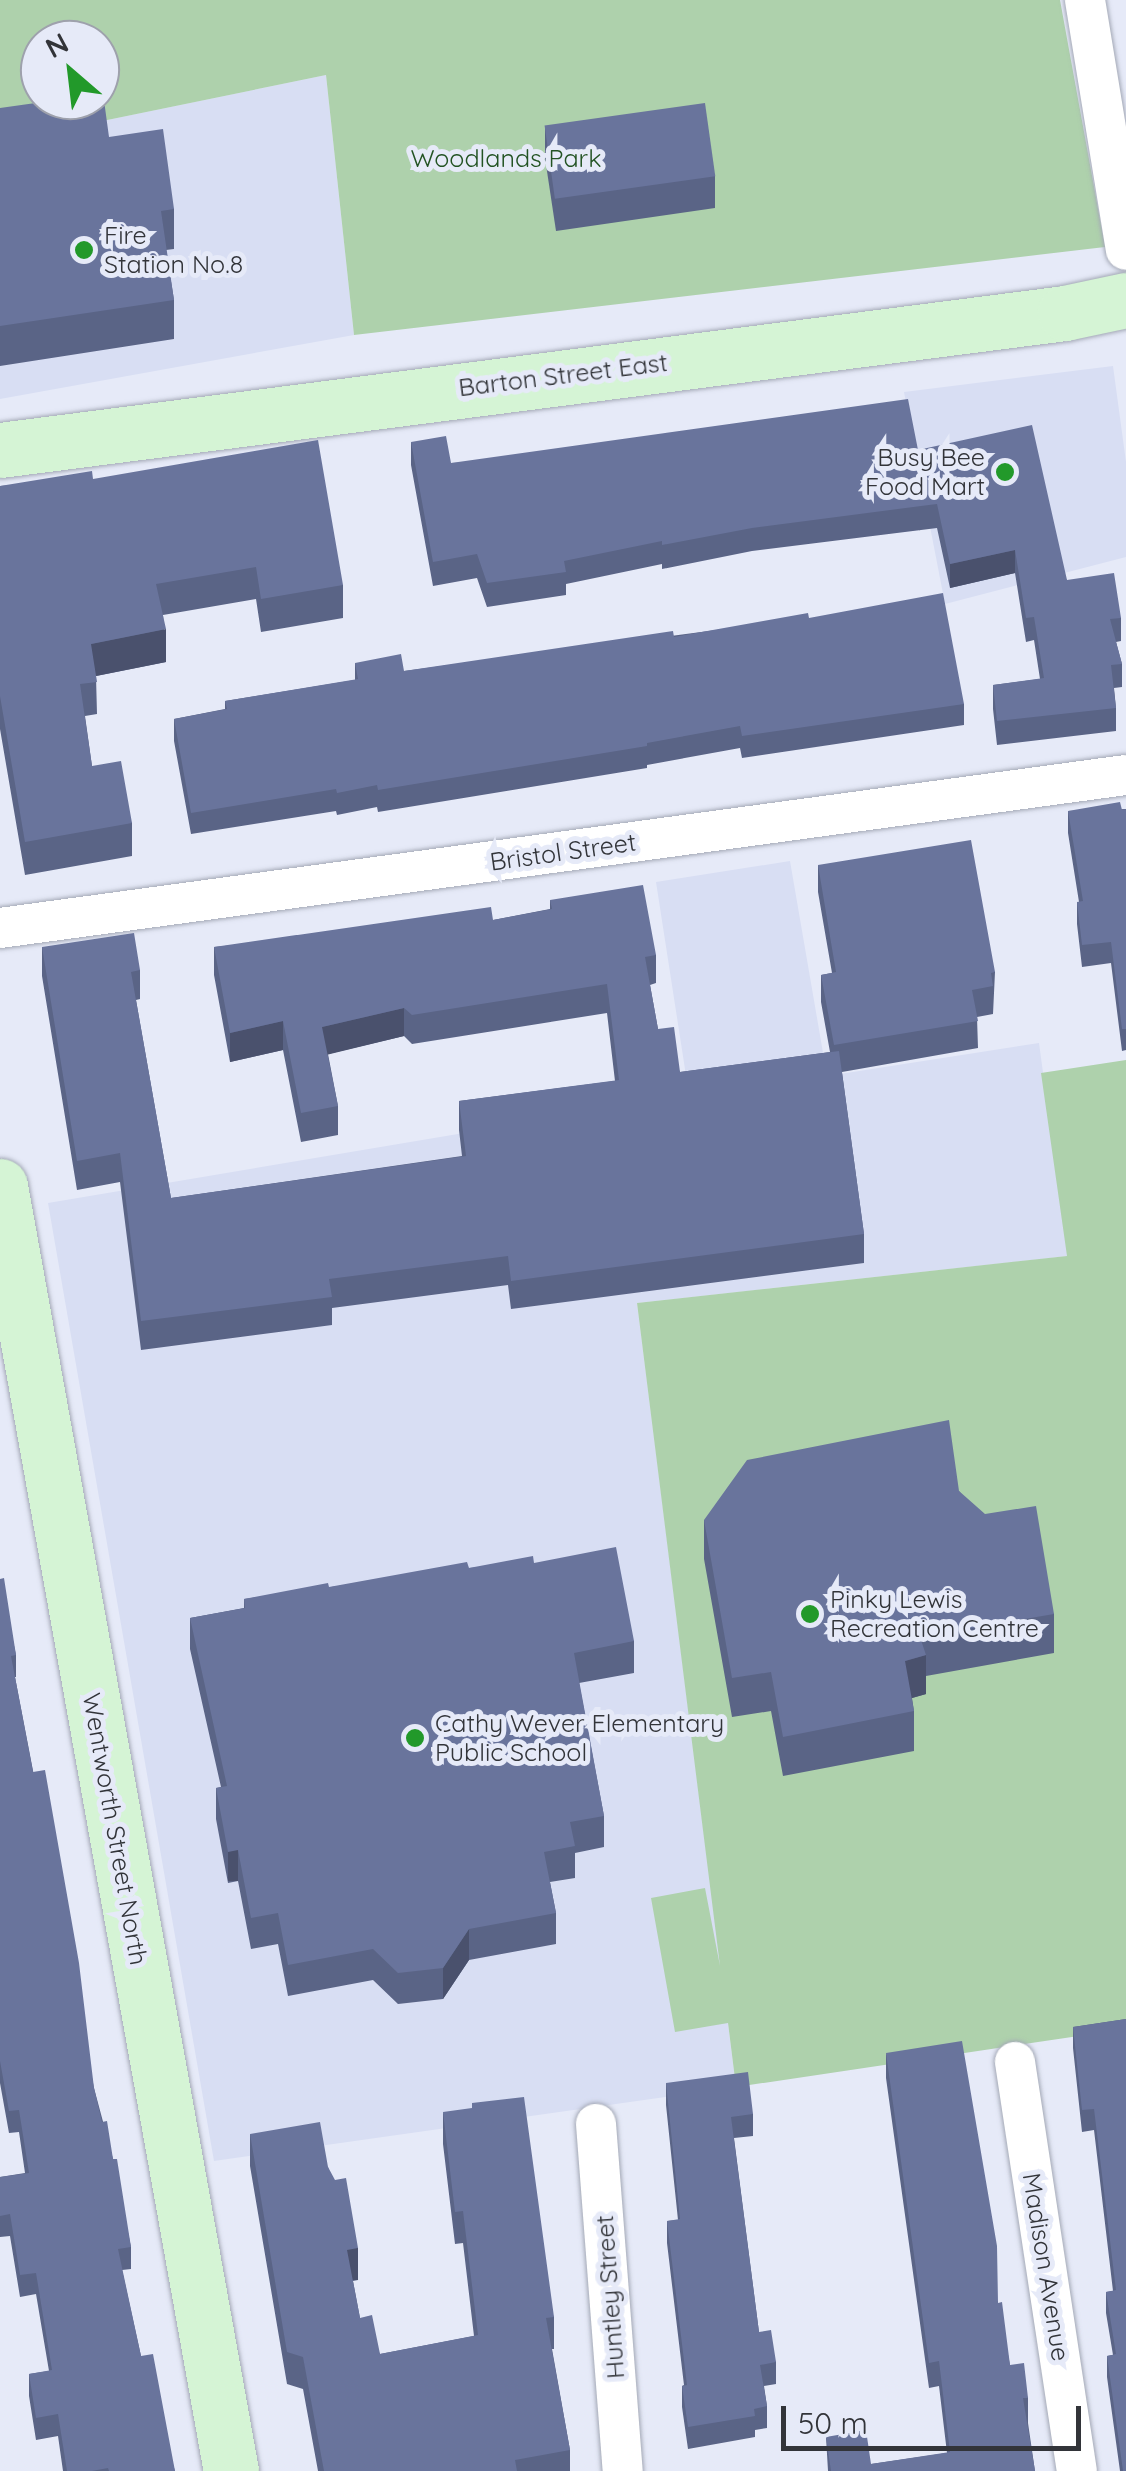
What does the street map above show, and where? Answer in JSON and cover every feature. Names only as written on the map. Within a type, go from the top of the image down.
[{"type":"main road","name":"Barton Street East","points":[[0,450],[1065,313],[1126,300]]},
{"type":"main road","name":"Wentworth Street North","points":[[0,1186],[231,2471]]},
{"type":"street","points":[[1085,0],[1126,250]]},
{"type":"street","name":"Bristol Street","points":[[0,928],[1126,775]]},
{"type":"street","name":"Madison Avenue","points":[[1015,2062],[1077,2471]]},
{"type":"street","name":"Huntley Street","points":[[596,2124],[623,2471]]},
{"type":"shaded area","points":[[326,75],[354,335],[0,399],[0,142]]},
{"type":"shaded area","points":[[1113,366],[1126,462],[1126,557],[945,604],[904,392]]},
{"type":"shaded area","name":"Cathy Wever Elementary Public School","points":[[790,861],[827,1076],[1039,1043],[1068,1256],[637,1303],[736,2087],[214,2161],[48,1203],[689,1095],[656,882]]},
{"type":"green space","name":"Woodlands Park","points":[[0,0],[1060,0],[1105,247],[354,335],[326,75],[120,117],[120,20],[20,20],[20,120],[107,120],[0,142]]},
{"type":"green space","points":[[1126,1060],[1126,2029],[736,2087],[728,2023],[675,2032],[651,1898],[705,1888],[720,1966],[637,1303],[1067,1256],[1041,1073]]},
{"type":"building","points":[[705,103],[715,176],[555,199],[545,126]]},
{"type":"building","name":"Fire Station No.8","points":[[20,105],[20,120],[107,120],[109,137],[163,129],[174,209],[161,211],[174,300],[0,326],[0,108]]},
{"type":"building","points":[[908,399],[918,450],[1032,425],[1067,580],[1114,573],[1121,618],[1110,619],[1122,664],[1111,665],[1116,708],[997,721],[993,685],[1044,678],[1034,617],[1026,618],[1015,550],[950,564],[937,504],[752,528],[662,545],[662,541],[564,561],[566,572],[487,583],[477,554],[433,562],[411,442],[446,436],[451,463]]},
{"type":"building","points":[[318,440],[343,585],[261,599],[256,567],[156,584],[166,629],[91,644],[97,682],[80,684],[92,766],[121,761],[132,823],[25,842],[0,696],[0,486],[92,471],[93,479]]},
{"type":"building","points":[[943,593],[964,704],[742,736],[740,726],[647,746],[378,790],[377,785],[337,793],[336,789],[191,813],[174,719],[227,709],[225,701],[358,679],[355,663],[401,654],[404,671],[673,631],[674,637],[808,613],[809,618]]},
{"type":"building","points":[[1120,802],[1122,810],[1126,809],[1126,1029],[1122,1029],[1111,942],[1082,945],[1077,902],[1083,901],[1068,811]]},
{"type":"building","points":[[971,840],[995,972],[991,973],[993,986],[972,990],[978,1021],[834,1045],[821,975],[836,972],[818,865]]},
{"type":"building","points":[[643,885],[656,955],[645,957],[658,1029],[674,1027],[680,1072],[839,1051],[864,1234],[511,1281],[508,1256],[329,1279],[332,1297],[141,1321],[120,1153],[77,1161],[42,947],[134,933],[140,970],[131,972],[171,1198],[466,1156],[459,1101],[619,1080],[607,984],[412,1015],[404,1008],[322,1027],[338,1106],[301,1113],[283,1021],[230,1033],[214,947],[491,907],[493,920],[552,909],[550,900]]},
{"type":"building","points":[[949,1420],[959,1491],[985,1514],[1036,1506],[1054,1614],[920,1637],[926,1655],[905,1661],[914,1711],[783,1737],[771,1672],[732,1678],[704,1520],[747,1460]]},
{"type":"building","points":[[616,1547],[634,1641],[574,1653],[604,1816],[570,1822],[575,1846],[544,1852],[556,1913],[469,1929],[443,1968],[398,1973],[373,1949],[288,1965],[278,1913],[251,1918],[238,1850],[228,1852],[216,1788],[227,1786],[190,1618],[245,1608],[244,1599],[328,1583],[329,1587],[467,1562],[469,1568],[533,1556],[534,1563]]},
{"type":"building","points":[[4,1578],[16,1655],[11,1656],[33,1772],[45,1770],[79,1963],[94,2088],[102,2122],[107,2121],[113,2159],[117,2159],[131,2247],[118,2249],[141,2356],[153,2354],[175,2471],[67,2471],[58,2414],[36,2418],[29,2374],[52,2370],[36,2273],[20,2275],[10,2214],[0,2216],[0,2177],[29,2173],[19,2110],[9,2111],[0,2061],[0,1579]]},
{"type":"building","points":[[1126,2019],[1123,2471],[1107,2356],[1116,2354],[1106,2292],[1116,2290],[1094,2109],[1082,2110],[1073,2027]]},
{"type":"building","points":[[962,2041],[997,2246],[998,2303],[1002,2302],[1010,2365],[1024,2363],[1028,2398],[1023,2398],[1035,2471],[831,2471],[826,2437],[866,2430],[871,2464],[950,2452],[939,2361],[929,2363],[886,2053]]},
{"type":"building","points":[[748,2072],[753,2114],[731,2117],[759,2332],[771,2330],[776,2362],[760,2365],[767,2406],[754,2409],[755,2416],[688,2427],[682,2386],[687,2385],[667,2221],[680,2219],[666,2083]]},
{"type":"building","points":[[524,2097],[554,2317],[546,2318],[570,2450],[515,2460],[517,2471],[324,2471],[303,2357],[287,2352],[250,2134],[320,2122],[328,2167],[335,2180],[346,2178],[358,2248],[347,2250],[360,2318],[372,2315],[380,2354],[478,2335],[463,2211],[455,2212],[443,2112],[472,2108],[472,2103]]},
{"type":"place","name":"Fire Station No.8","points":[[84,250]]},
{"type":"place","name":"Busy Bee Food Mart","points":[[1005,472]]},
{"type":"place","name":"Pinky Lewis Recreation Centre","points":[[810,1614]]},
{"type":"place","name":"Cathy Wever Elementary Public School","points":[[415,1738]]}]
